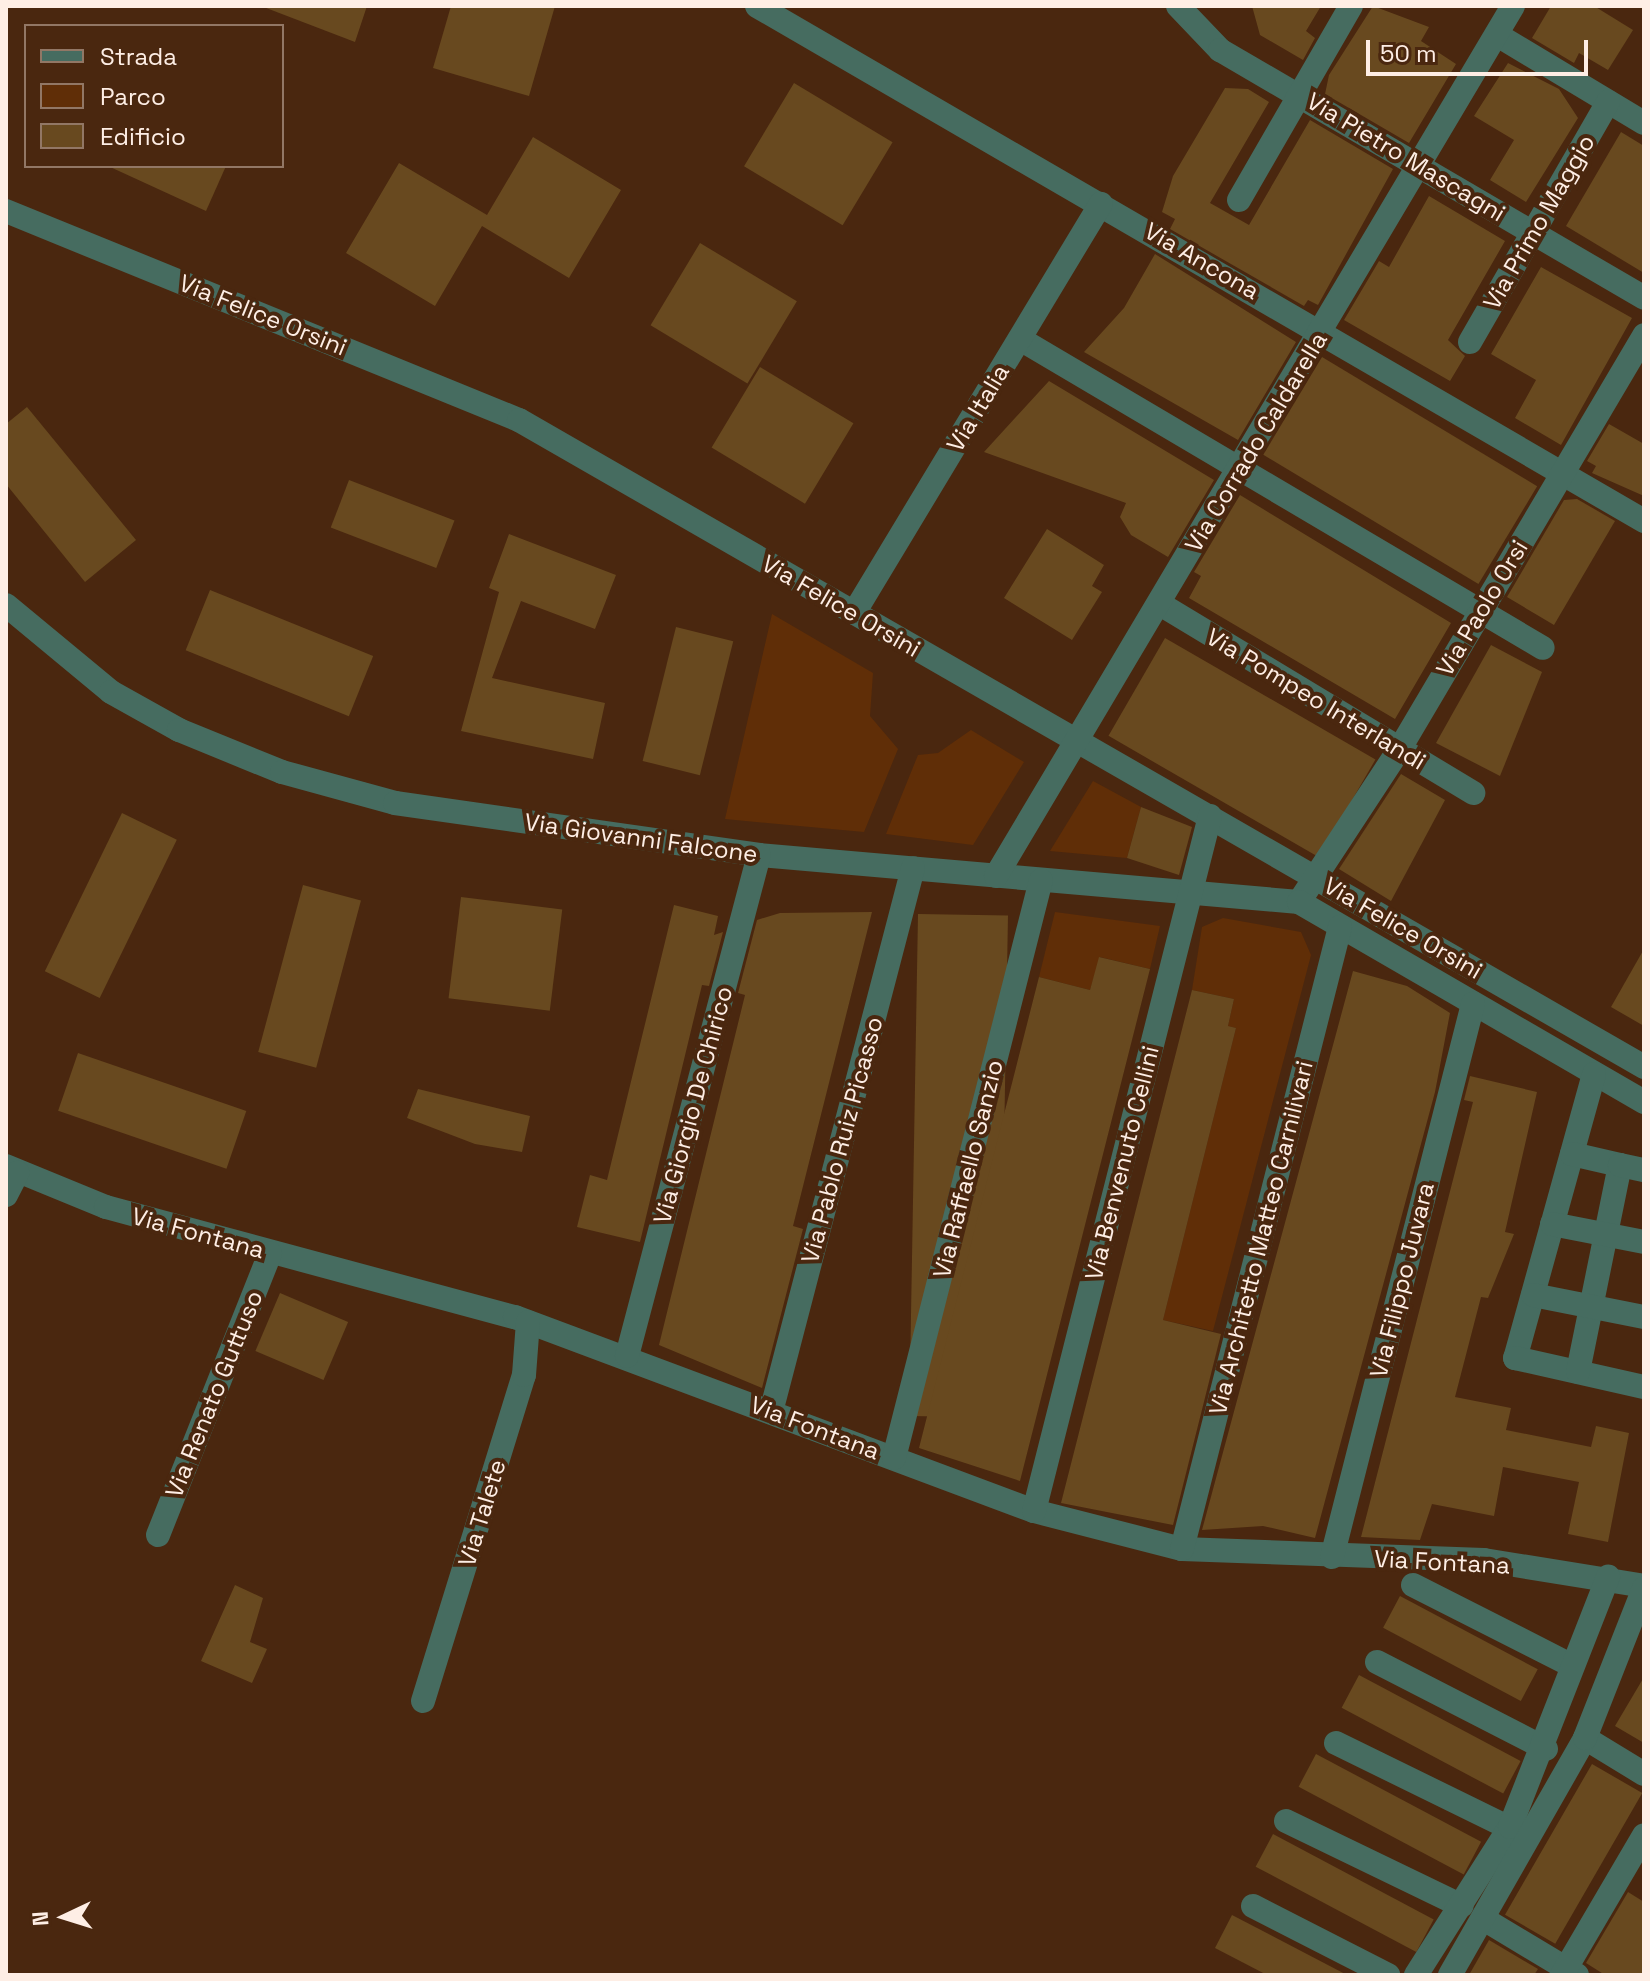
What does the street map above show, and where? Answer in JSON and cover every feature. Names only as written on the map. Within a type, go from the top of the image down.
[{"type":"street","name":"Via Pietro Mascagni","points":[[1178,6],[1220,50],[1301,93],[1644,298]]},
{"type":"street","points":[[1239,200],[1351,6]]},
{"type":"street","name":"Via Corrado Caldarella","points":[[996,876],[1499,36],[1513,6]]},
{"type":"street","name":"Via Ancona","points":[[769,9],[1644,521]]},
{"type":"street","points":[[1499,36],[1644,123]]},
{"type":"street","name":"Via Primo Maggio","points":[[1470,342],[1608,102]]},
{"type":"street","name":"Via Italia","points":[[854,613],[1101,204]]},
{"type":"street","name":"Via Felice Orsini","points":[[6,211],[519,420],[1644,1067]]},
{"type":"street","name":"Via Paolo Orsi","points":[[1319,878],[1399,750],[1644,335]]},
{"type":"street","points":[[1020,339],[1543,648]]},
{"type":"street","name":"Via Pompeo Interlandi","points":[[1160,604],[1473,793]]},
{"type":"street","name":"Via Giovanni Falcone","points":[[6,605],[111,692],[282,772],[395,803],[759,855],[1299,902]]},
{"type":"street","name":"Via Benvenuto Cellini","points":[[1034,1511],[1210,816]]},
{"type":"street","name":"Via Giorgio De Chirico","points":[[627,1356],[759,855]]},
{"type":"street","name":"Via Pablo Ruiz Picasso","points":[[771,1412],[913,868]]},
{"type":"street","points":[[1319,878],[1299,902],[1644,1102]]},
{"type":"street","name":"Via Raffaello Sanzio","points":[[894,1458],[1041,880]]},
{"type":"street","name":"Via Architetto Matteo Carnilivari","points":[[1182,1549],[1340,927]]},
{"type":"street","name":"Via Filippo Juvara","points":[[1332,1557],[1473,1004]]},
{"type":"street","points":[[1594,1074],[1515,1358],[1644,1387]]},
{"type":"street","points":[[1572,1154],[1632,1167],[1606,1235],[1578,1372]]},
{"type":"street","points":[[6,1195],[12,1170]]},
{"type":"street","name":"Via Fontana","points":[[12,1170],[106,1207],[528,1322],[627,1356],[1034,1511],[1182,1549],[1332,1557],[1484,1560],[1608,1577],[1644,1587]]},
{"type":"street","points":[[1552,1224],[1644,1242]]},
{"type":"street","name":"Via Renato Guttuso","points":[[158,1535],[270,1253]]},
{"type":"street","points":[[1533,1295],[1644,1317]]},
{"type":"street","name":"Via Talete","points":[[423,1701],[524,1375],[528,1322]]},
{"type":"street","points":[[1450,1975],[1487,1921],[1520,1832],[1571,1665],[1608,1577]]},
{"type":"street","points":[[1413,1585],[1571,1665]]},
{"type":"street","points":[[1416,1975],[1462,1906],[1520,1832],[1585,1738],[1644,1587]]},
{"type":"street","points":[[1377,1662],[1546,1749]]},
{"type":"street","points":[[1585,1738],[1644,1774]]},
{"type":"street","points":[[1336,1743],[1520,1832]]},
{"type":"street","points":[[1286,1821],[1462,1906]]},
{"type":"street","points":[[1487,1921],[1568,1973],[1644,1835]]},
{"type":"street","points":[[1253,1906],[1388,1975]]},
{"type":"green space","points":[[772,614],[873,673],[870,716],[898,749],[864,832],[725,819]]},
{"type":"green space","points":[[971,730],[1024,762],[973,845],[886,834],[918,755],[938,753]]},
{"type":"green space","points":[[1093,781],[1141,807],[1127,858],[1050,851]]},
{"type":"green space","points":[[1055,912],[1160,926],[1150,969],[1100,957],[1090,990],[1039,977]]},
{"type":"green space","points":[[1223,918],[1301,932],[1311,955],[1213,1331],[1163,1320],[1236,1028],[1228,1026],[1234,999],[1192,990],[1202,927]]},
{"type":"building","points":[[261,6],[367,6],[355,42]]},
{"type":"building","points":[[451,6],[555,6],[529,96],[433,68]]},
{"type":"building","points":[[1252,6],[1321,6],[1306,31],[1315,38],[1303,60],[1260,35]]},
{"type":"building","points":[[1373,6],[1429,27],[1421,41],[1456,64],[1409,143],[1325,94],[1329,75]]},
{"type":"building","points":[[1551,6],[1594,6],[1633,30],[1608,70],[1579,53],[1574,63],[1532,38]]},
{"type":"building","points":[[1508,63],[1559,89],[1578,118],[1526,202],[1490,180],[1514,140],[1474,116]]},
{"type":"building","points":[[794,83],[893,142],[843,225],[744,166]]},
{"type":"building","points":[[1225,88],[1248,89],[1269,102],[1210,203],[1249,225],[1310,120],[1393,169],[1318,305],[1308,300],[1304,306],[1170,229],[1175,219],[1162,212],[1173,176]]},
{"type":"building","points":[[1621,132],[1644,146],[1644,273],[1566,226]]},
{"type":"building","points":[[533,137],[621,190],[569,278],[482,226],[435,306],[346,253],[399,163],[487,215]]},
{"type":"building","points":[[112,168],[225,168],[206,211]]},
{"type":"building","points":[[1429,196],[1505,241],[1448,340],[1465,356],[1450,381],[1344,320],[1379,261],[1389,267]]},
{"type":"building","points":[[700,243],[797,301],[747,383],[651,325]]},
{"type":"building","points":[[1155,254],[1296,342],[1238,440],[1084,352],[1124,308]]},
{"type":"building","points":[[1541,267],[1632,318],[1561,445],[1515,418],[1536,380],[1491,354]]},
{"type":"building","points":[[1322,357],[1537,486],[1478,584],[1263,455]]},
{"type":"building","points":[[760,367],[853,423],[805,504],[712,448]]},
{"type":"building","points":[[1049,381],[1214,480],[1168,557],[1131,535],[1120,517],[1126,503],[984,452]]},
{"type":"building","points":[[27,407],[136,540],[85,582],[6,484],[6,424]]},
{"type":"building","points":[[1609,424],[1644,444],[1644,496],[1592,473],[1596,466],[1587,461]]},
{"type":"building","points":[[349,480],[454,520],[436,568],[331,528]]},
{"type":"building","points":[[1240,495],[1451,623],[1395,719],[1189,598],[1201,576],[1194,572]]},
{"type":"building","points":[[1577,499],[1615,521],[1554,625],[1507,597],[1564,500]]},
{"type":"building","points":[[1047,529],[1104,565],[1092,586],[1102,592],[1072,640],[1004,598]]},
{"type":"building","points":[[509,534],[616,575],[595,629],[521,601],[492,678],[605,703],[593,759],[461,731],[499,592],[489,588]]},
{"type":"building","points":[[210,590],[373,656],[349,716],[186,650]]},
{"type":"building","points":[[676,627],[733,641],[700,775],[643,761]]},
{"type":"building","points":[[1165,638],[1375,760],[1319,857],[1108,736]]},
{"type":"building","points":[[1491,645],[1542,672],[1500,776],[1436,743]]},
{"type":"building","points":[[1401,774],[1445,800],[1391,901],[1339,869]]},
{"type":"building","points":[[1141,807],[1192,827],[1179,875],[1127,858]]},
{"type":"building","points":[[122,813],[177,840],[100,998],[45,971]]},
{"type":"building","points":[[303,885],[361,901],[316,1068],[258,1052]]},
{"type":"building","points":[[461,897],[562,909],[550,1011],[449,998]]},
{"type":"building","points":[[674,905],[718,916],[714,935],[723,932],[709,986],[702,985],[640,1242],[577,1227],[590,1175],[607,1180]]},
{"type":"building","points":[[872,912],[793,1226],[803,1229],[762,1388],[659,1345],[745,995],[738,993],[757,920],[780,913]]},
{"type":"building","points":[[918,914],[1008,916],[999,1417],[909,1416]]},
{"type":"building","points":[[1644,949],[1644,1026],[1611,1007]]},
{"type":"building","points":[[1099,957],[1150,969],[1020,1481],[919,1448],[1039,977],[1090,990]]},
{"type":"building","points":[[1353,971],[1407,986],[1450,1013],[1435,1092],[1315,1538],[1263,1526],[1202,1530]]},
{"type":"building","points":[[1192,990],[1234,999],[1228,1026],[1236,1028],[1163,1320],[1221,1334],[1173,1525],[1061,1503]]},
{"type":"building","points":[[78,1053],[246,1111],[226,1169],[58,1111]]},
{"type":"building","points":[[1470,1076],[1537,1092],[1505,1232],[1514,1234],[1488,1298],[1481,1297],[1455,1397],[1511,1408],[1506,1430],[1591,1447],[1596,1426],[1629,1433],[1608,1542],[1568,1534],[1579,1482],[1503,1467],[1494,1516],[1432,1504],[1420,1540],[1361,1537],[1473,1102],[1464,1100]]},
{"type":"building","points":[[418,1089],[530,1116],[522,1152],[475,1144],[407,1118]]},
{"type":"building","points":[[280,1293],[348,1322],[324,1380],[255,1351]]},
{"type":"building","points":[[235,1585],[263,1598],[250,1642],[267,1649],[252,1683],[201,1661]]},
{"type":"building","points":[[1400,1596],[1538,1669],[1521,1701],[1383,1628]]},
{"type":"building","points":[[1359,1675],[1521,1761],[1503,1794],[1342,1708]]},
{"type":"building","points":[[1644,1677],[1644,1743],[1615,1726]]},
{"type":"building","points":[[1316,1754],[1481,1842],[1464,1874],[1299,1787]]},
{"type":"building","points":[[1592,1764],[1642,1793],[1555,1944],[1505,1915]]},
{"type":"building","points":[[1273,1834],[1434,1919],[1416,1952],[1256,1867]]},
{"type":"building","points":[[1628,1892],[1644,1902],[1644,1975],[1605,1975],[1586,1963]]},
{"type":"building","points":[[1232,1915],[1347,1975],[1267,1975],[1215,1948]]},
{"type":"building","points":[[1489,1940],[1538,1969],[1534,1975],[1469,1975]]}]
